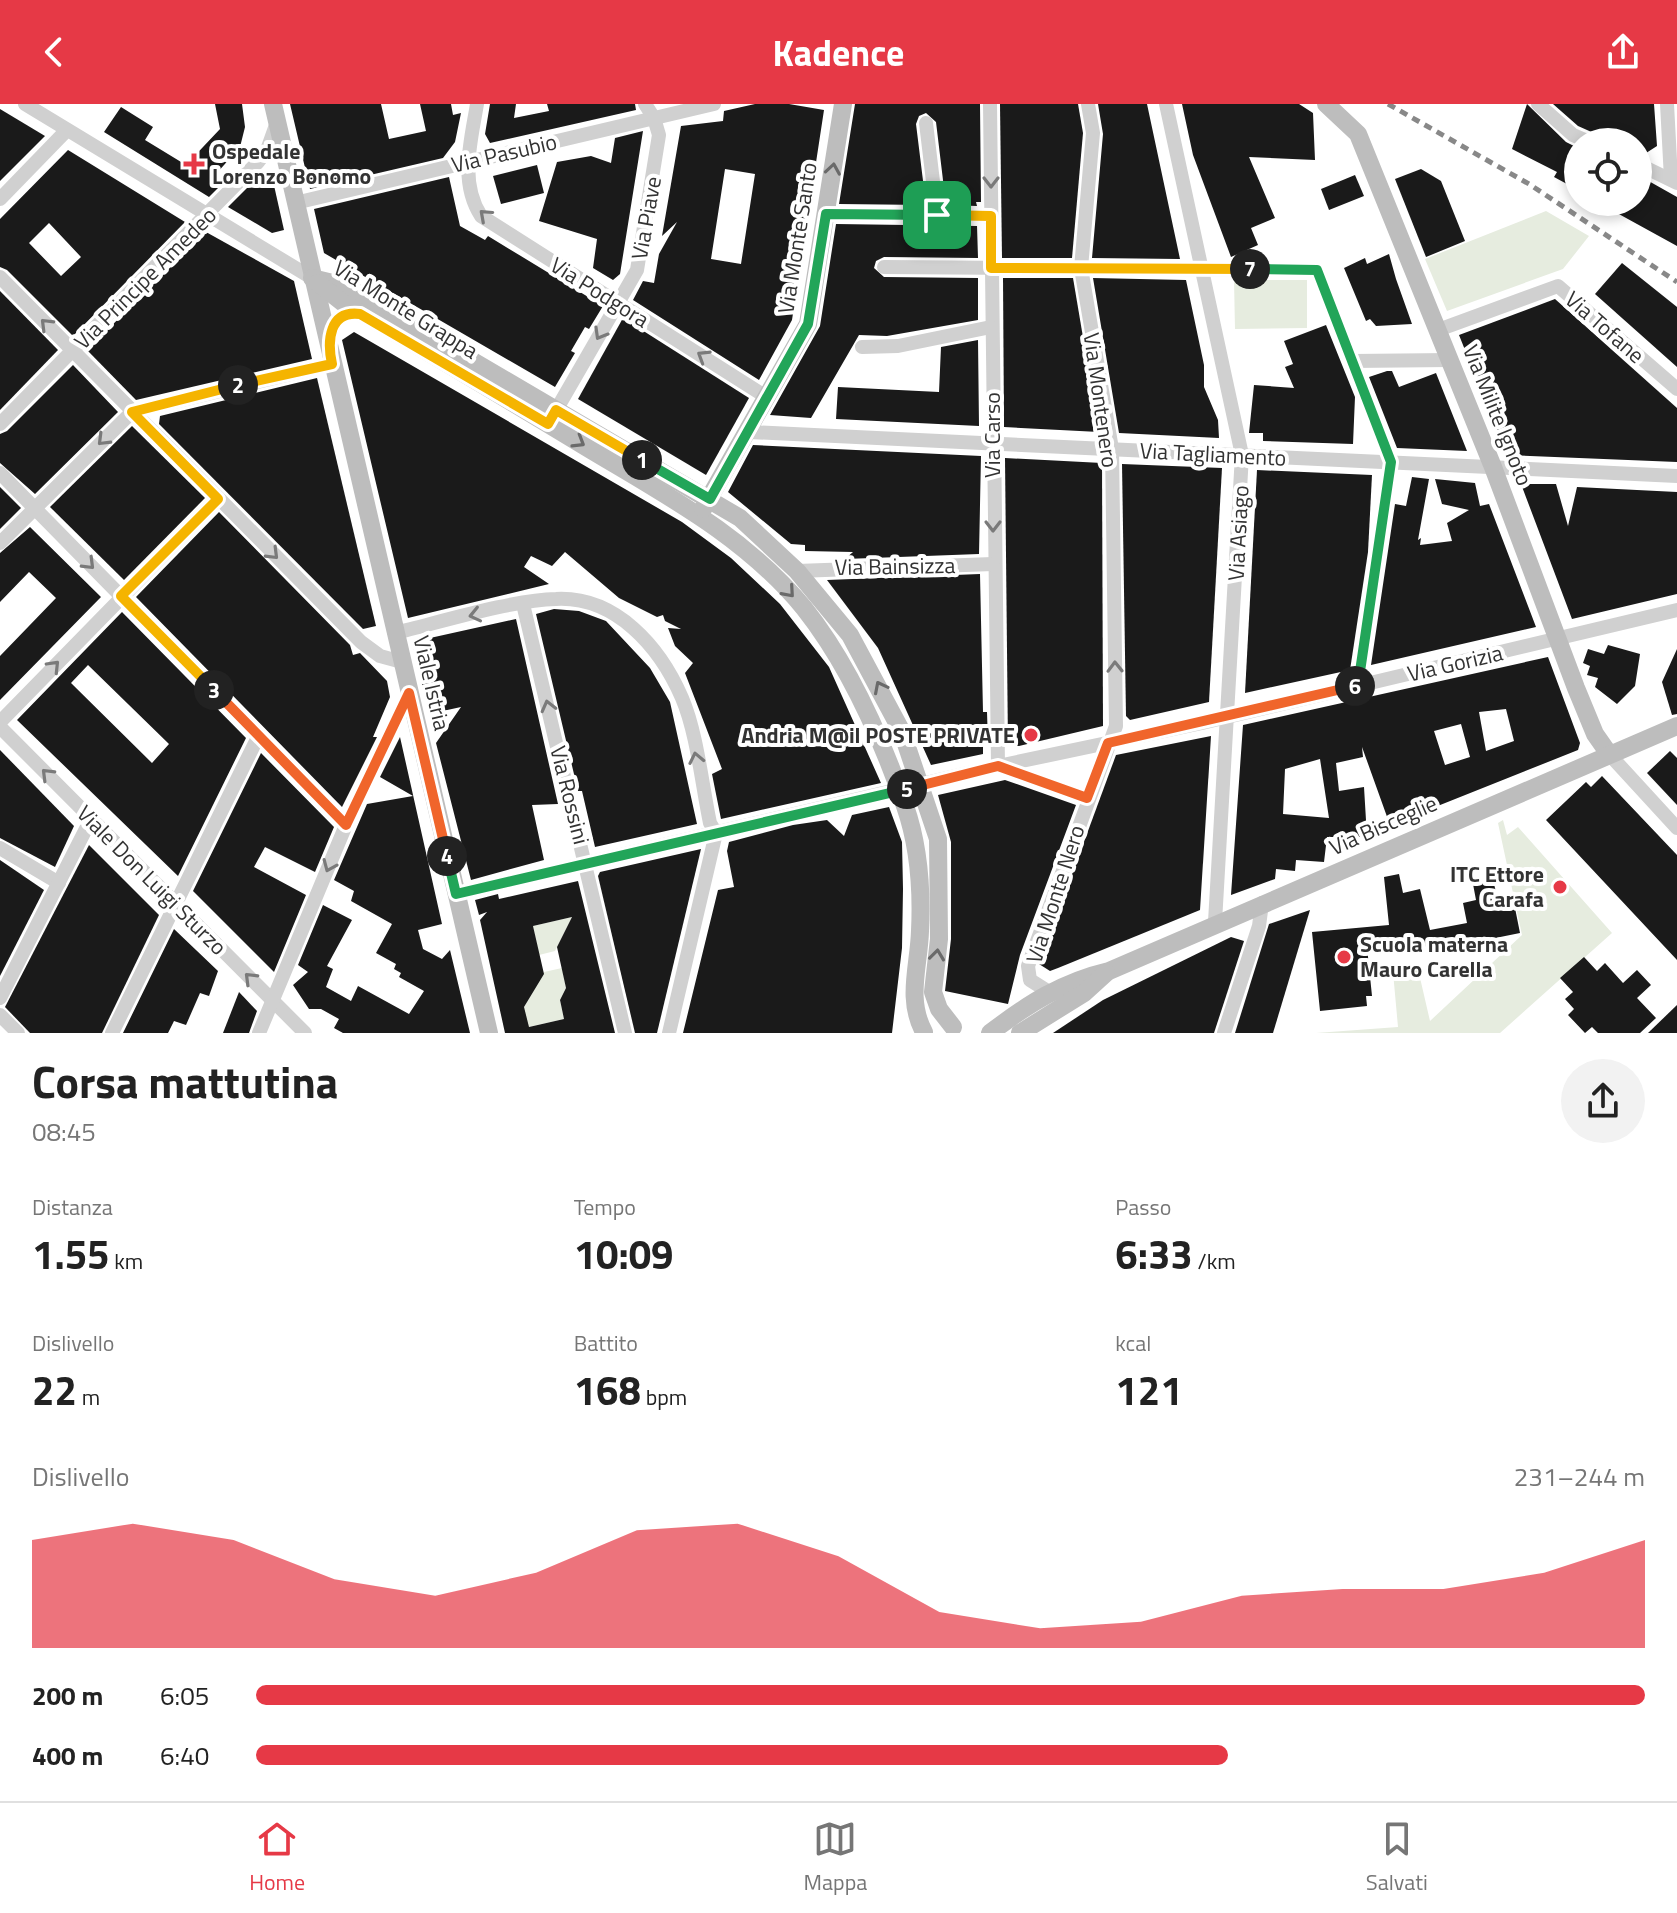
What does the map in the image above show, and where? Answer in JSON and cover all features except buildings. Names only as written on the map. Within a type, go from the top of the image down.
[{"type":"main road","name":"Via Monte Santo","points":[[710,499],[808,324],[843,104]]},
{"type":"main road","name":"Via Milite Ignoto","points":[[1326,104],[1358,134],[1493,467],[1595,734],[1609,754]]},
{"type":"main road","name":"Viale Istria","points":[[275,113],[489,1033]]},
{"type":"main road","name":"Via Monte Grappa","points":[[312,278],[367,316],[710,499],[740,518],[797,571],[850,635],[875,677],[902,732],[921,785],[938,839],[939,939],[933,992],[939,1009],[958,1030]]},
{"type":"main road","name":"Via Monte Grappa","points":[[312,278],[345,286],[552,417],[730,536],[779,580],[835,650],[899,790],[917,842],[920,931],[913,999],[915,1016],[923,1032]]},
{"type":"main road","points":[[328,345],[331,330],[339,319],[352,313],[367,316]]},
{"type":"main road","points":[[700,515],[710,499]]},
{"type":"main road","name":"Via Bisceglie","points":[[990,1033],[1049,992],[1074,979],[1109,971],[1215,922],[1677,726]]},
{"type":"main road","name":"Via Bisceglie","points":[[1020,1033],[1084,993],[1109,971]]},
{"type":"main road","points":[[923,1032],[933,1027],[958,1030]]},
{"type":"street","points":[[25,104],[38,108],[67,130],[312,278]]},
{"type":"street","name":"Via Podgora","points":[[477,104],[468,161],[473,203],[481,216],[768,398]]},
{"type":"street","points":[[645,104],[654,118]]},
{"type":"street","name":"Via Pasubio","points":[[295,203],[714,104]]},
{"type":"street","name":"Via Carso","points":[[990,104],[993,564],[998,766]]},
{"type":"street","name":"Via Montenero","points":[[1088,104],[1093,133],[1081,268],[1112,449],[1116,726],[1108,743]]},
{"type":"street","name":"Via Asiago","points":[[1166,104],[1242,455],[1215,922]]},
{"type":"street","points":[[1538,104],[1565,128]]},
{"type":"street","points":[[1667,104],[1674,181]]},
{"type":"street","name":"Via Principe Amedeo","points":[[0,424],[207,216],[267,150],[275,113]]},
{"type":"street","name":"Via Piave","points":[[552,417],[637,270],[659,135],[654,118]]},
{"type":"street","points":[[926,123],[937,215]]},
{"type":"street","points":[[0,199],[67,130]]},
{"type":"street","points":[[1652,171],[1674,181]]},
{"type":"street","points":[[826,214],[991,216]]},
{"type":"street","points":[[884,267],[1317,270],[1391,462],[1358,685]]},
{"type":"street","points":[[0,277],[361,642],[380,656],[402,662]]},
{"type":"street","name":"Via Tofane","points":[[1438,330],[1558,286],[1677,389]]},
{"type":"street","points":[[862,347],[898,346],[991,327]]},
{"type":"street","points":[[1352,361],[1450,360]]},
{"type":"street","points":[[0,543],[132,412],[332,364]]},
{"type":"street","name":"Via Tagliamento","points":[[749,432],[1677,476]]},
{"type":"street","points":[[0,473],[346,825]]},
{"type":"street","points":[[0,724],[218,499]]},
{"type":"street","name":"Via Bainsizza","points":[[797,571],[993,564]]},
{"type":"street","points":[[395,633],[555,598],[602,605],[645,640],[683,700],[710,823],[716,833],[669,1033]]},
{"type":"street","name":"Via Rossini","points":[[523,604],[625,1033]]},
{"type":"street","name":"Via Gorizia","points":[[921,785],[1677,610]]},
{"type":"street","points":[[259,1033],[346,825],[409,693]]},
{"type":"street","name":"Viale Don Luigi Sturzo","points":[[0,724],[176,906],[305,1033]]},
{"type":"street","points":[[112,1033],[259,735]]},
{"type":"street","name":"Via Monte Nero","points":[[1049,992],[1030,980],[1028,966],[1108,743]]},
{"type":"street","points":[[1609,754],[1677,828]]},
{"type":"street","points":[[998,766],[1087,798]]},
{"type":"street","points":[[456,894],[921,785]]},
{"type":"street","points":[[0,998],[91,819]]},
{"type":"street","points":[[0,848],[59,883]]},
{"type":"street","points":[[1224,1033],[1259,926],[1262,903]]},
{"type":"street","points":[[0,1015],[18,1033]]},
{"type":"shaded area","points":[[1546,211],[1589,236],[1563,269],[1447,311],[1425,259]]},
{"type":"shaded area","points":[[1234,280],[1307,280],[1307,328],[1235,329]]},
{"type":"shaded area","points":[[1503,820],[1507,835],[1518,827],[1612,933],[1500,1033],[1316,1033],[1398,1027],[1393,972],[1418,969],[1430,1021],[1522,935],[1498,823]]},
{"type":"shaded area","points":[[572,917],[555,951],[539,955],[533,926]]},
{"type":"shaded area","points":[[562,968],[566,988],[560,1000],[564,1019],[524,1028],[524,1007],[544,972]]},
{"type":"railway","points":[[1388,104],[1529,184],[1677,282]]},
{"type":"place","name":"Ospedale Lorenzo Bonomo","points":[[194,164]]},
{"type":"place","name":"Andria M@il POSTE PRIVATE","points":[[1031,735]]},
{"type":"place","name":"ITC Ettore Carafa","points":[[1560,887]]},
{"type":"place","name":"Scuola materna Mauro Carella","points":[[1344,957]]},
{"type":"route","points":[[826,214],[937,215],[991,216],[991,268],[1317,270],[1391,462],[1358,685],[1108,743],[1087,798],[998,766],[456,894],[409,693],[346,825],[121,596],[218,499],[132,412],[155,404],[332,364],[328,345],[334,324],[345,315],[360,314],[548,424],[556,410],[710,499],[808,324],[826,214]]}]
